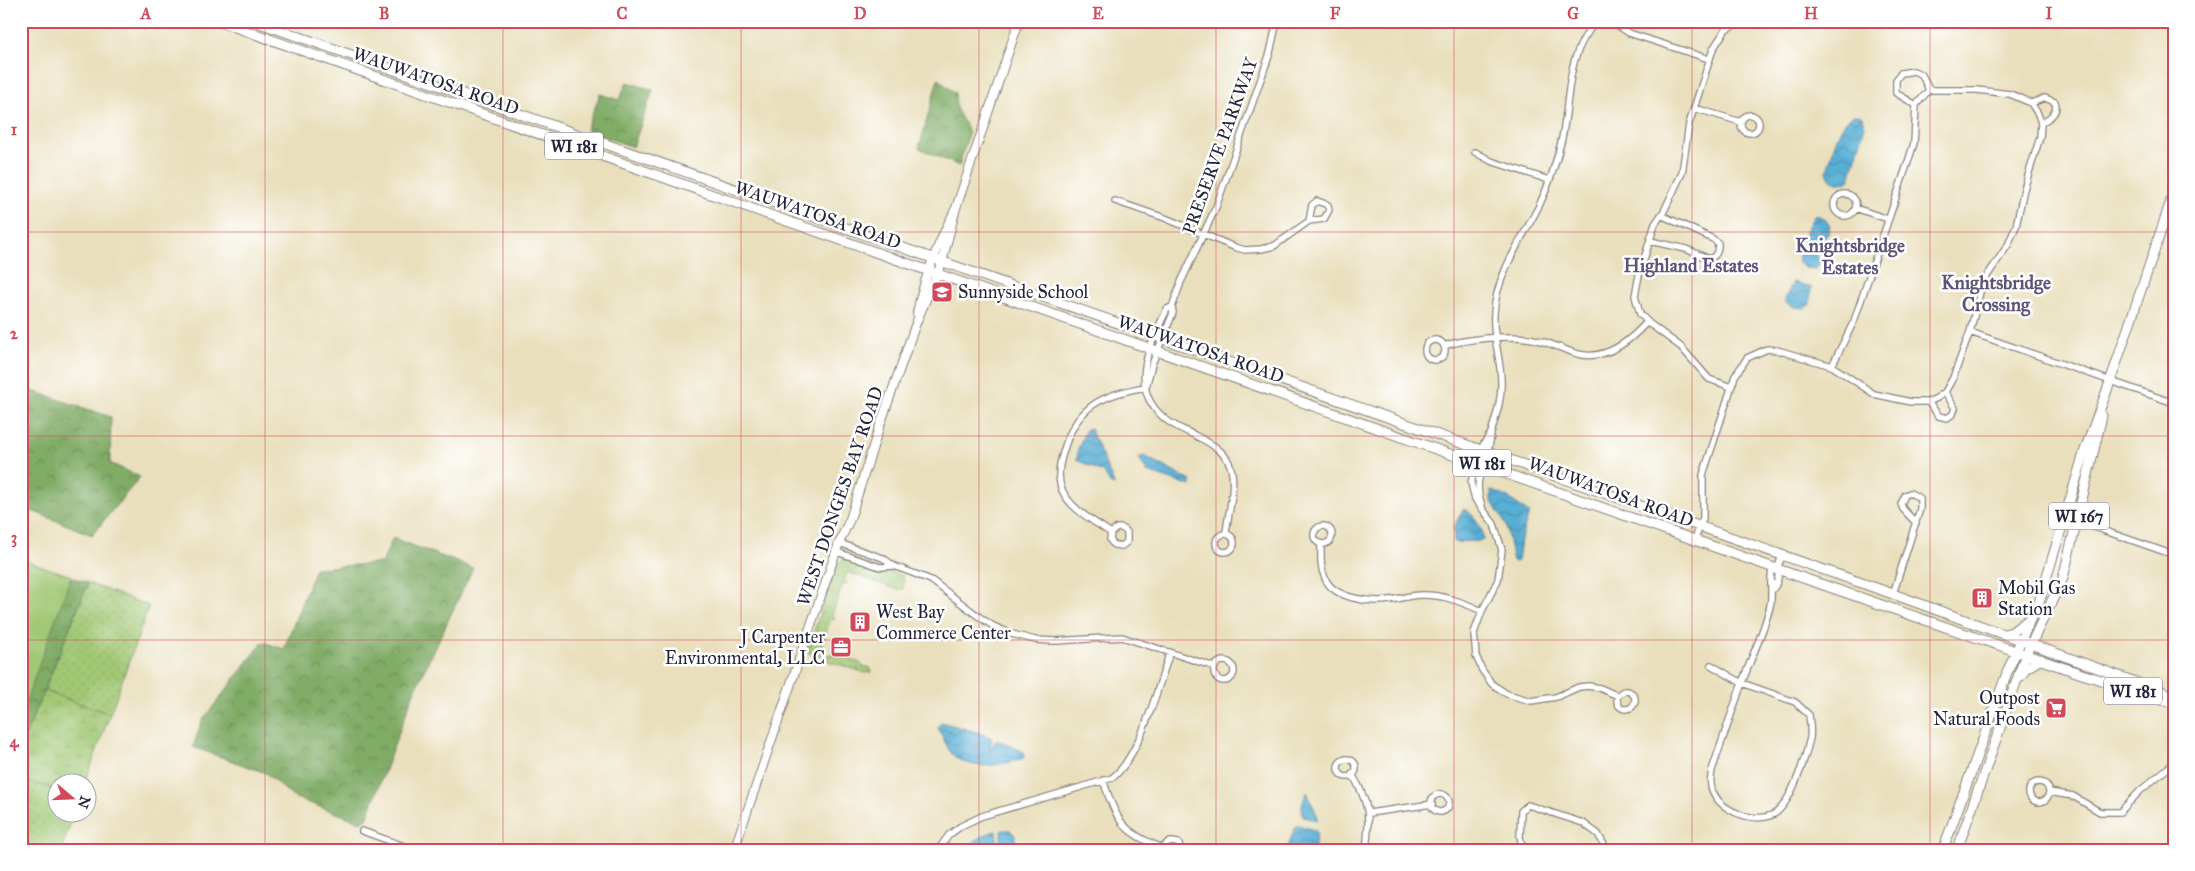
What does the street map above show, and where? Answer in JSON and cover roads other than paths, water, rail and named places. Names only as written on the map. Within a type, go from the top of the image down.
[{"type":"main road","name":"WAUWATOSA ROAD","points":[[218,21],[879,254],[985,277],[1484,451],[2004,634],[2041,659],[2174,704]]},
{"type":"main road","name":"WAUWATOSA ROAD","points":[[254,21],[936,266],[1154,350],[1480,463],[1777,569],[1994,643],[2053,651],[2174,696]]},
{"type":"main road","name":"WI 167","points":[[1943,850],[2009,668],[2041,625],[2042,611],[2065,517],[2084,450],[2110,382],[2174,192]]},
{"type":"main road","name":"WI 167","points":[[1957,850],[2013,689],[2030,618],[2042,611],[2063,578],[2110,382]]},
{"type":"main road","points":[[2007,707],[2006,694],[2023,647],[2042,611]]},
{"type":"main road","points":[[2004,634],[2012,632],[2030,618]]},
{"type":"main road","points":[[2041,625],[2040,636],[2053,651]]},
{"type":"main road","points":[[1951,628],[1970,630],[2062,659],[2084,663]]},
{"type":"main road","points":[[1994,643],[2007,656],[2009,668]]},
{"type":"main road","points":[[2013,689],[2025,669],[2041,659]]},
{"type":"street","name":"WEST DONGES BAY ROAD","points":[[734,850],[850,519],[878,431],[916,323],[919,304],[936,266],[1019,21]]},
{"type":"street","name":"PRESERVE PARKWAY","points":[[1146,386],[1143,372],[1173,313],[1172,307],[1181,282],[1216,208],[1270,53],[1277,21]]},
{"type":"street","points":[[1597,21],[1574,57],[1562,138],[1549,180],[1540,204],[1504,271],[1494,314],[1502,381],[1499,406],[1491,433],[1491,443],[1484,451],[1472,479],[1471,489],[1475,499],[1482,506],[1498,531],[1502,558],[1496,585],[1482,611],[1474,633],[1476,656],[1492,684],[1506,694],[1532,701],[1544,700],[1556,697],[1579,686],[1588,686],[1600,688],[1618,696]]},
{"type":"street","points":[[1611,21],[1629,33],[1709,59]]},
{"type":"street","points":[[1731,386],[1709,379],[1681,347],[1647,322],[1640,314],[1635,296],[1639,275],[1655,224],[1682,173],[1689,124],[1709,59],[1726,29],[1742,21]]},
{"type":"street","points":[[1916,105],[1896,93],[1896,80],[1901,73],[1914,71],[1922,75],[1929,90]]},
{"type":"street","points":[[1695,539],[1703,518],[1703,475],[1731,386],[1739,367],[1747,358],[1767,349],[1777,350],[1832,366],[1874,394],[1911,402],[1928,402],[1945,392],[1958,368],[1983,284],[2008,245],[2016,226],[2024,189],[2039,142],[2041,123],[2031,103],[2010,94],[1977,90],[1929,90],[1916,105],[1914,143],[1854,321],[1832,366]]},
{"type":"street","points":[[2031,103],[2045,98],[2055,102],[2056,109],[2054,114],[2041,123]]},
{"type":"street","points":[[1694,108],[1741,122]]},
{"type":"street","points":[[1475,152],[1491,161],[1549,180]]},
{"type":"street","points":[[1115,201],[1245,250],[1261,250],[1274,246],[1309,221]]},
{"type":"street","points":[[1855,208],[1888,219]]},
{"type":"street","points":[[1650,240],[1686,249],[1709,259],[1714,257],[1718,251],[1718,244],[1713,239],[1661,215]]},
{"type":"street","points":[[1444,346],[1457,341],[1526,338],[1546,342],[1588,356],[1604,354],[1616,348],[1636,334],[1647,322]]},
{"type":"street","points":[[1970,332],[2174,403]]},
{"type":"street","points":[[1111,532],[1075,508],[1062,491],[1058,477],[1060,463],[1070,431],[1086,410],[1097,401],[1111,394],[1146,386],[1152,403],[1162,417],[1171,424],[1210,443],[1226,458],[1232,475],[1226,533]]},
{"type":"street","points":[[1928,402],[1939,416],[1947,418],[1953,414],[1954,408],[1945,392]]},
{"type":"street","points":[[1893,594],[1916,523],[1921,503],[1920,498],[1910,493],[1905,495],[1901,504],[1902,510],[1916,523]]},
{"type":"street","points":[[2065,517],[2174,555]]},
{"type":"street","points":[[840,544],[883,558],[894,566],[931,580],[993,626],[1020,636],[1056,641],[1122,637],[1215,667]]},
{"type":"street","points":[[1321,544],[1321,564],[1325,580],[1344,595],[1373,602],[1419,595],[1436,596],[1457,601],[1482,611]]},
{"type":"street","points":[[837,552],[880,566],[894,566]]},
{"type":"street","points":[[1711,665],[1742,683],[1795,702],[1809,715],[1810,738],[1790,796],[1784,807],[1773,815],[1754,817],[1723,805],[1712,791],[1710,780],[1712,770],[1742,683],[1770,605],[1772,590],[1769,580],[1772,571],[1777,569],[1782,556]]},
{"type":"street","points":[[938,850],[949,835],[961,826],[982,816],[1112,778],[1132,756],[1170,652]]},
{"type":"street","points":[[2049,792],[2073,796],[2100,812],[2120,812],[2141,790],[2174,763]]},
{"type":"street","points":[[1352,774],[1365,799],[1369,813],[1366,850]]},
{"type":"street","points":[[1103,780],[1115,814],[1130,832],[1163,849],[1167,844],[1172,842],[1178,843],[1182,850]]},
{"type":"street","points":[[1369,813],[1432,804]]},
{"type":"street","points":[[1523,850],[1519,821],[1520,811],[1528,805],[1582,823],[1598,834],[1607,850]]},
{"type":"street","points":[[362,831],[415,850]]},
{"type":"water","points":[[1852,115],[1863,117],[1865,126],[1850,179],[1839,183],[1830,178],[1827,171],[1842,127]]},
{"type":"water","points":[[1815,214],[1825,219],[1830,226],[1828,234],[1814,249],[1820,262],[1816,269],[1805,268],[1798,260],[1808,226]]},
{"type":"water","points":[[1793,282],[1811,287],[1810,304],[1805,308],[1795,307],[1786,303],[1785,299]]},
{"type":"water","points":[[1090,428],[1115,486],[1111,485],[1104,473],[1077,460],[1078,449],[1086,429]]},
{"type":"water","points":[[1144,456],[1191,481],[1191,486],[1147,472],[1139,458]]},
{"type":"water","points":[[1491,490],[1507,497],[1529,513],[1521,539],[1518,561],[1514,562],[1512,558],[1506,525],[1491,500]]},
{"type":"water","points":[[1463,509],[1477,521],[1482,531],[1483,539],[1454,542],[1454,527]]},
{"type":"water","points":[[941,722],[992,738],[989,753],[995,741],[1000,741],[1024,752],[1024,758],[984,766],[965,762],[956,758],[949,750],[938,728]]},
{"type":"water","points":[[1307,792],[1317,815],[1317,820],[1303,817],[1302,807]]},
{"type":"water","points":[[1299,825],[1315,830],[1317,833],[1314,850],[1287,850],[1295,827]]},
{"type":"water","points":[[1010,830],[1015,835],[1015,850],[1001,850],[1001,831]]},
{"type":"water","points":[[996,831],[998,850],[965,850],[979,838]]},
{"type":"place","name":"Sunnyside School","points":[[942,292]]},
{"type":"place","name":"Mobil Gas Station","points":[[1982,598]]},
{"type":"place","name":"West Bay Commerce Center","points":[[860,622]]},
{"type":"place","name":"J Carpenter Environmental, LLC","points":[[841,647]]},
{"type":"place","name":"Outpost Natural Foods","points":[[2056,708]]},
{"type":"district","name":"Knightsbridge Estates","points":[[1850,256]]},
{"type":"district","name":"Highland Estates","points":[[1691,265]]},
{"type":"district","name":"Knightsbridge Crossing","points":[[1996,293]]}]
